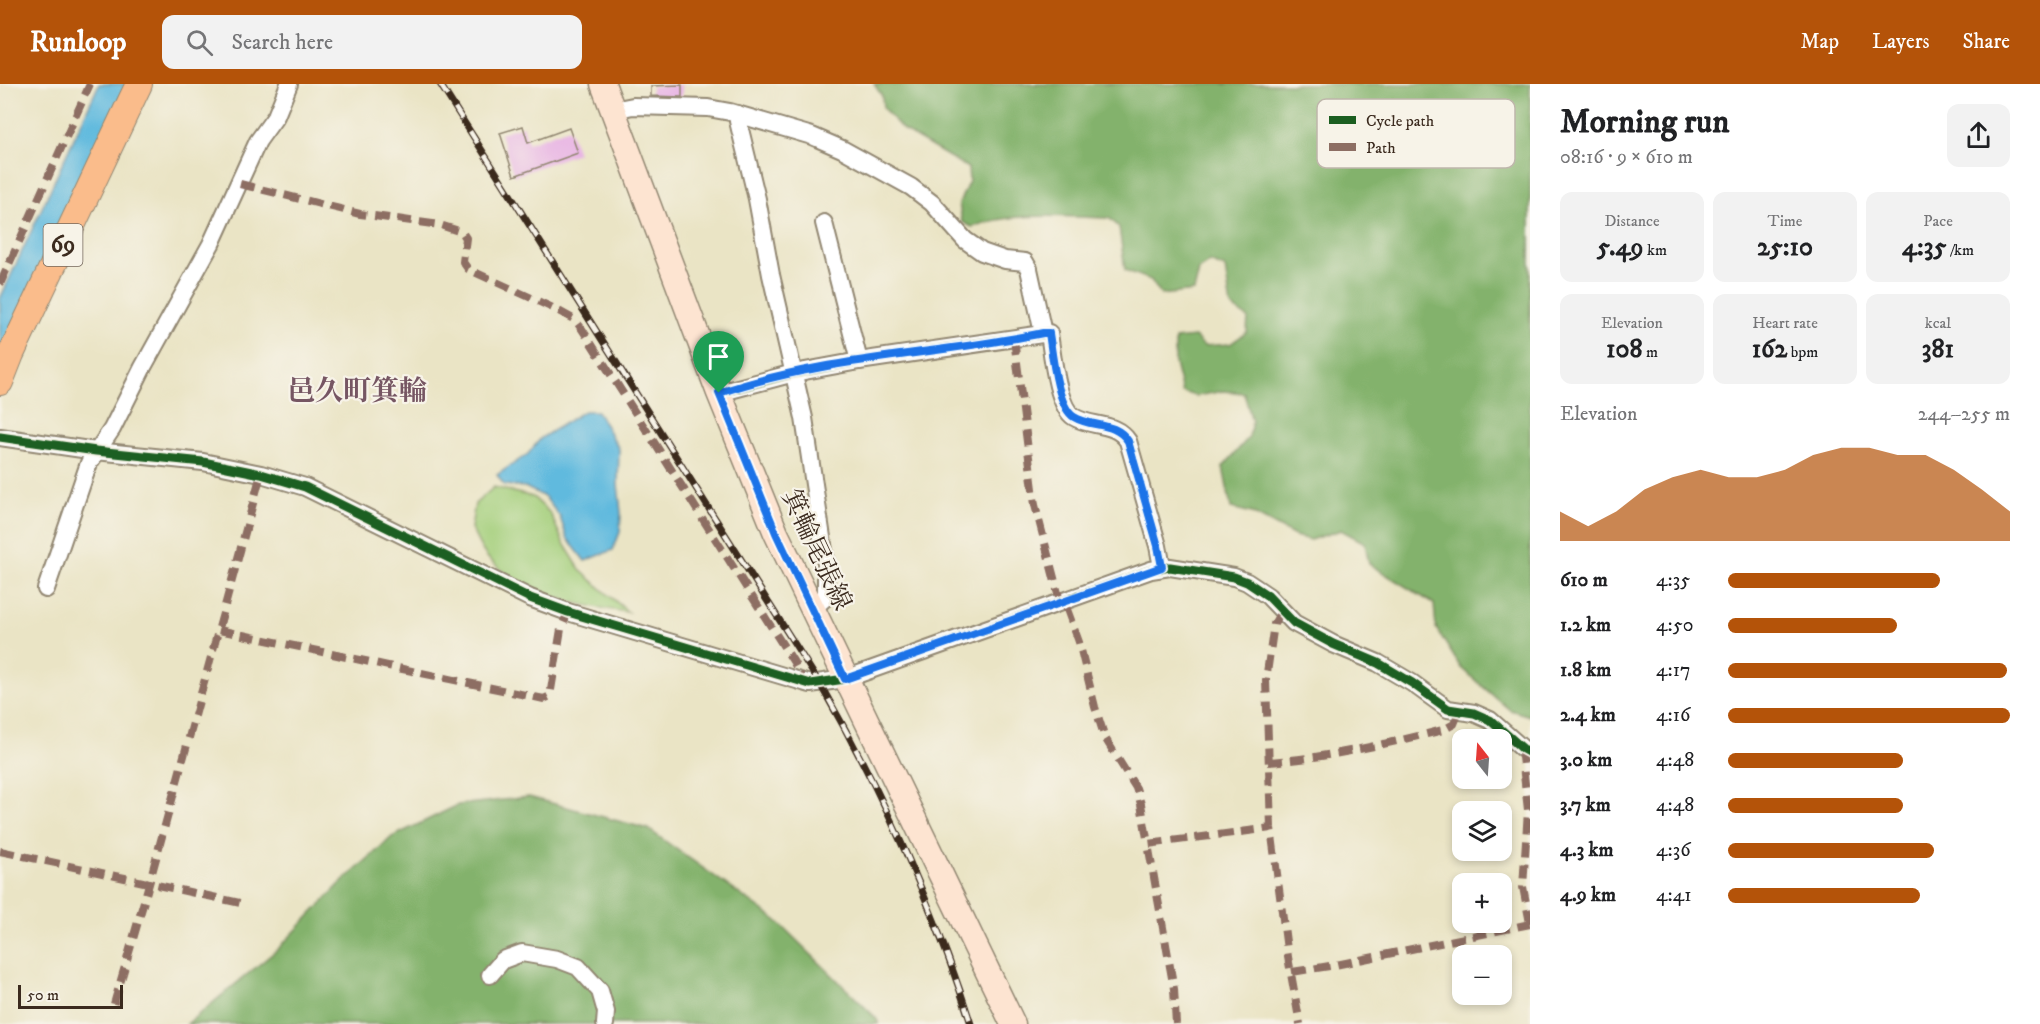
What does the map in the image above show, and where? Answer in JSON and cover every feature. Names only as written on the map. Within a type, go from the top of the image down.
[{"type":"main road","name":"69","points":[[0,382],[16,343],[139,84]]},
{"type":"main road","name":"箕輪尾張線","points":[[603,84],[719,393],[776,533],[1013,1024]]},
{"type":"street","points":[[46,589],[89,463],[112,429],[143,367],[211,244],[258,141],[276,116],[289,84]]},
{"type":"street","points":[[613,110],[633,106],[708,108],[738,114],[812,136],[842,149],[911,187],[932,203],[965,240],[982,252],[1005,260],[1025,262],[1029,269],[1043,333]]},
{"type":"street","points":[[738,114],[771,275],[804,418],[826,564],[826,597],[811,607]]},
{"type":"street","points":[[824,223],[858,361]]},
{"type":"street","points":[[719,393],[794,373],[858,361],[1049,333],[1060,390],[1065,407],[1072,417],[1113,428],[1123,433],[1128,441],[1162,567]]},
{"type":"street","points":[[0,437],[96,451],[203,462],[261,474],[305,488],[530,598],[567,612],[810,684],[845,679],[1162,567],[1234,577],[1247,582],[1268,596],[1294,623],[1333,644],[1378,663],[1412,683],[1448,709],[1474,713],[1490,720],[1530,753]]},
{"type":"street","points":[[490,975],[502,960],[522,953],[557,959],[578,967],[600,991],[606,1012],[605,1024]]},
{"type":"green space","points":[[874,84],[1530,84],[1530,716],[1510,710],[1461,668],[1436,628],[1434,604],[1369,564],[1365,543],[1341,530],[1310,540],[1295,536],[1252,513],[1231,508],[1223,467],[1249,437],[1252,421],[1244,393],[1223,391],[1197,396],[1182,392],[1175,364],[1175,339],[1195,337],[1204,346],[1230,344],[1247,332],[1248,318],[1231,306],[1225,268],[1210,262],[1199,270],[1194,291],[1161,295],[1151,280],[1125,270],[1119,227],[1109,218],[1022,217],[972,227],[962,222],[959,203],[969,181],[968,168],[903,130],[883,108],[882,96]]},
{"type":"green space","points":[[494,487],[533,497],[550,513],[563,542],[581,571],[628,612],[554,597],[520,582],[490,560],[471,528],[475,504]]},
{"type":"green space","points":[[529,797],[648,829],[776,920],[876,1018],[879,1024],[187,1024],[278,949],[340,884],[392,837],[458,805]]},
{"type":"water","points":[[99,84],[132,84],[0,363],[0,299]]},
{"type":"water","points":[[584,411],[597,411],[619,449],[618,484],[621,513],[620,532],[613,550],[585,561],[567,538],[560,517],[545,497],[525,487],[504,485],[497,475],[528,454],[541,438]]},
{"type":"building","points":[[682,85],[682,97],[651,96],[651,86]]},
{"type":"building","points":[[523,126],[528,143],[569,128],[578,153],[514,176],[500,133]]},
{"type":"railway","points":[[440,84],[820,684],[864,766],[904,850],[940,936],[971,1024]]},
{"type":"marked path","points":[[0,284],[90,84]]},
{"type":"marked path","points":[[240,184],[360,214],[440,225],[462,232],[466,238],[463,262],[468,269],[575,320],[793,661],[800,674],[800,681]]},
{"type":"marked path","points":[[1014,339],[1035,505],[1059,597],[1064,601],[1079,642],[1105,738],[1136,788],[1148,844]]},
{"type":"marked path","points":[[114,1004],[261,474]]},
{"type":"marked path","points":[[219,630],[544,699],[550,696],[561,629],[568,612]]},
{"type":"marked path","points":[[1281,612],[1274,624],[1266,680],[1271,828],[1288,957],[1300,1024]]},
{"type":"marked path","points":[[1268,762],[1334,754],[1443,730],[1454,724],[1459,712]]},
{"type":"marked path","points":[[1523,749],[1528,810],[1523,887],[1530,923]]},
{"type":"marked path","points":[[1176,1024],[1174,989],[1148,844],[1271,828]]},
{"type":"marked path","points":[[0,851],[245,904]]},
{"type":"marked path","points":[[1292,972],[1336,965],[1530,924]]},
{"type":"cycle path","points":[[719,393],[794,373],[859,361],[1049,333],[1059,391],[1068,411],[1081,420],[1117,430],[1128,441],[1162,567]]},
{"type":"cycle path","points":[[0,437],[96,451],[203,462],[261,474],[305,487],[530,598],[568,612],[810,684],[845,679],[1151,570],[1170,567],[1234,577],[1247,582],[1268,596],[1294,623],[1333,644],[1378,663],[1412,683],[1448,709],[1474,713],[1490,720],[1530,753]]},
{"type":"district","name":"邑久町箕輪","points":[[357,391]]},
{"type":"route","points":[[1049,333],[1058,382],[1065,407],[1072,417],[1113,428],[1123,433],[1128,441],[1162,567],[845,679],[776,533],[719,393],[794,373],[858,361],[1049,333]]}]
